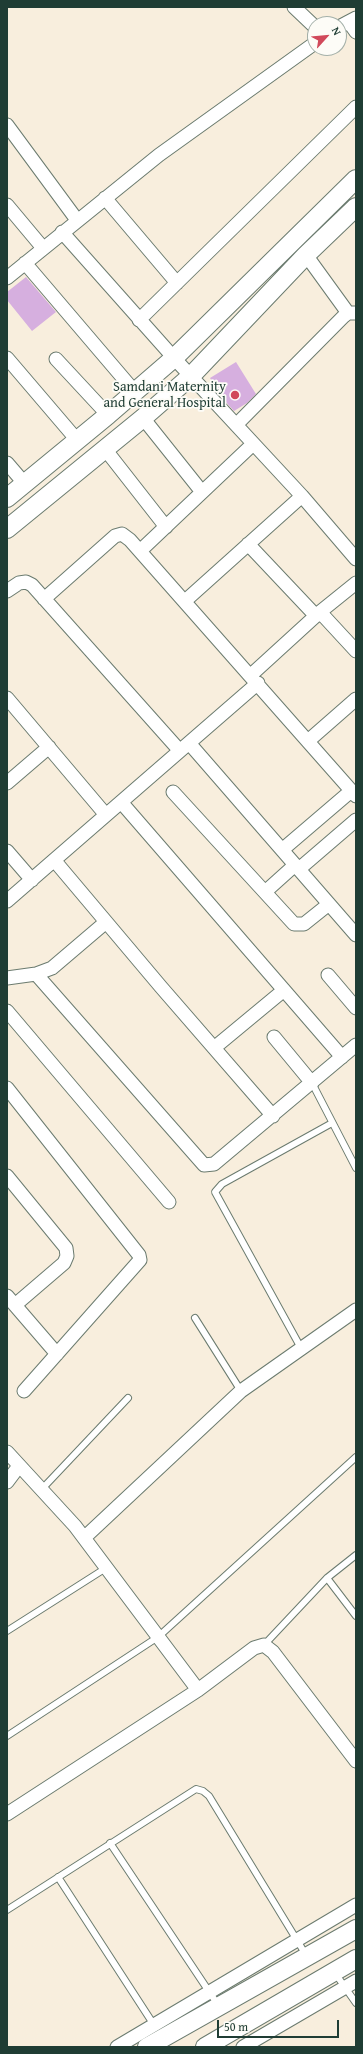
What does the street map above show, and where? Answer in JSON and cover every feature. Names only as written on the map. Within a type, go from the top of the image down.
[{"type":"main road","points":[[7,498],[108,415],[174,358],[356,179]]},
{"type":"main road","points":[[7,530],[143,418],[191,376],[306,255],[356,207]]},
{"type":"main road","points":[[147,2047],[159,2031],[214,1999],[306,1956],[356,1929]]},
{"type":"main road","points":[[205,2047],[247,2038],[334,1972],[356,1959]]},
{"type":"street","points":[[294,7],[307,19]]},
{"type":"street","points":[[7,278],[159,155],[307,49]]},
{"type":"street","points":[[140,320],[356,107]]},
{"type":"street","points":[[7,125],[77,220]]},
{"type":"street","points":[[105,198],[177,283]]},
{"type":"street","points":[[7,205],[43,248]]},
{"type":"street","points":[[62,232],[174,358],[302,496],[356,559]]},
{"type":"street","points":[[236,425],[352,313],[306,255]]},
{"type":"street","points":[[25,263],[135,392]]},
{"type":"street","points":[[7,358],[77,440]]},
{"type":"street","points":[[56,359],[108,415]]},
{"type":"street","points":[[143,418],[202,492]]},
{"type":"street","points":[[140,551],[253,444]]},
{"type":"street","points":[[105,449],[166,527]]},
{"type":"street","points":[[7,463],[25,484]]},
{"type":"street","points":[[185,601],[302,496]]},
{"type":"street","points":[[44,599],[115,536],[122,534],[140,551],[354,794],[282,850]]},
{"type":"street","points":[[248,544],[356,651]]},
{"type":"street","points":[[7,591],[19,583],[26,582],[32,585],[282,850],[356,934]]},
{"type":"street","points":[[7,901],[184,747],[318,614],[356,583]]},
{"type":"street","points":[[7,698],[106,815]]},
{"type":"street","points":[[308,741],[356,699]]},
{"type":"street","points":[[7,783],[49,747]]},
{"type":"street","points":[[173,792],[294,924],[304,924],[329,904]]},
{"type":"street","points":[[121,802],[342,1057]]},
{"type":"street","points":[[265,892],[356,820]]},
{"type":"street","points":[[7,851],[32,880]]},
{"type":"street","points":[[54,860],[273,1116]]},
{"type":"street","points":[[7,978],[36,974],[52,968],[106,922]]},
{"type":"street","points":[[36,974],[204,1165],[214,1164],[342,1057],[355,1048]]},
{"type":"street","points":[[328,975],[356,1008]]},
{"type":"street","points":[[214,1048],[284,990]]},
{"type":"street","points":[[7,1011],[169,1202]]},
{"type":"street","points":[[274,1037],[312,1083]]},
{"type":"street","points":[[7,1088],[139,1255],[140,1260],[24,1390]]},
{"type":"street","points":[[7,1176],[66,1248],[67,1256],[64,1263],[11,1301],[57,1354]]},
{"type":"street","points":[[84,1538],[241,1391],[356,1310]]},
{"type":"street","points":[[7,1452],[84,1538],[198,1690]]},
{"type":"street","points":[[7,1482],[19,1466]]},
{"type":"street","points":[[7,1814],[198,1690],[254,1648],[264,1645],[273,1652],[356,1761]]},
{"type":"street","points":[[214,1999],[297,1940],[356,1905]]},
{"type":"street","points":[[247,2038],[351,1984]]},
{"type":"street","points":[[117,2047],[159,2031]]},
{"type":"lane","points":[[312,1083],[356,1168]]},
{"type":"lane","points":[[301,1348],[215,1192],[222,1184],[332,1123]]},
{"type":"lane","points":[[195,1318],[241,1391]]},
{"type":"lane","points":[[41,1490],[128,1398]]},
{"type":"lane","points":[[7,1736],[158,1637],[356,1457]]},
{"type":"lane","points":[[264,1645],[327,1578],[356,1555]]},
{"type":"lane","points":[[7,1631],[106,1568]]},
{"type":"lane","points":[[327,1578],[356,1616]]},
{"type":"lane","points":[[7,1910],[196,1789],[203,1791],[209,1796],[306,1956]]},
{"type":"lane","points":[[110,1843],[214,1999]]},
{"type":"lane","points":[[58,1877],[159,2031]]},
{"type":"lane","points":[[334,1972],[351,1984],[356,2003]]},
{"type":"building","points":[[26,277],[56,312],[32,331],[7,300],[7,292]]},
{"type":"building","points":[[236,362],[256,394],[247,403],[234,411],[224,400],[210,378]]},
{"type":"place","name":"Samdani Maternity and General Hospital","points":[[235,395]]}]
